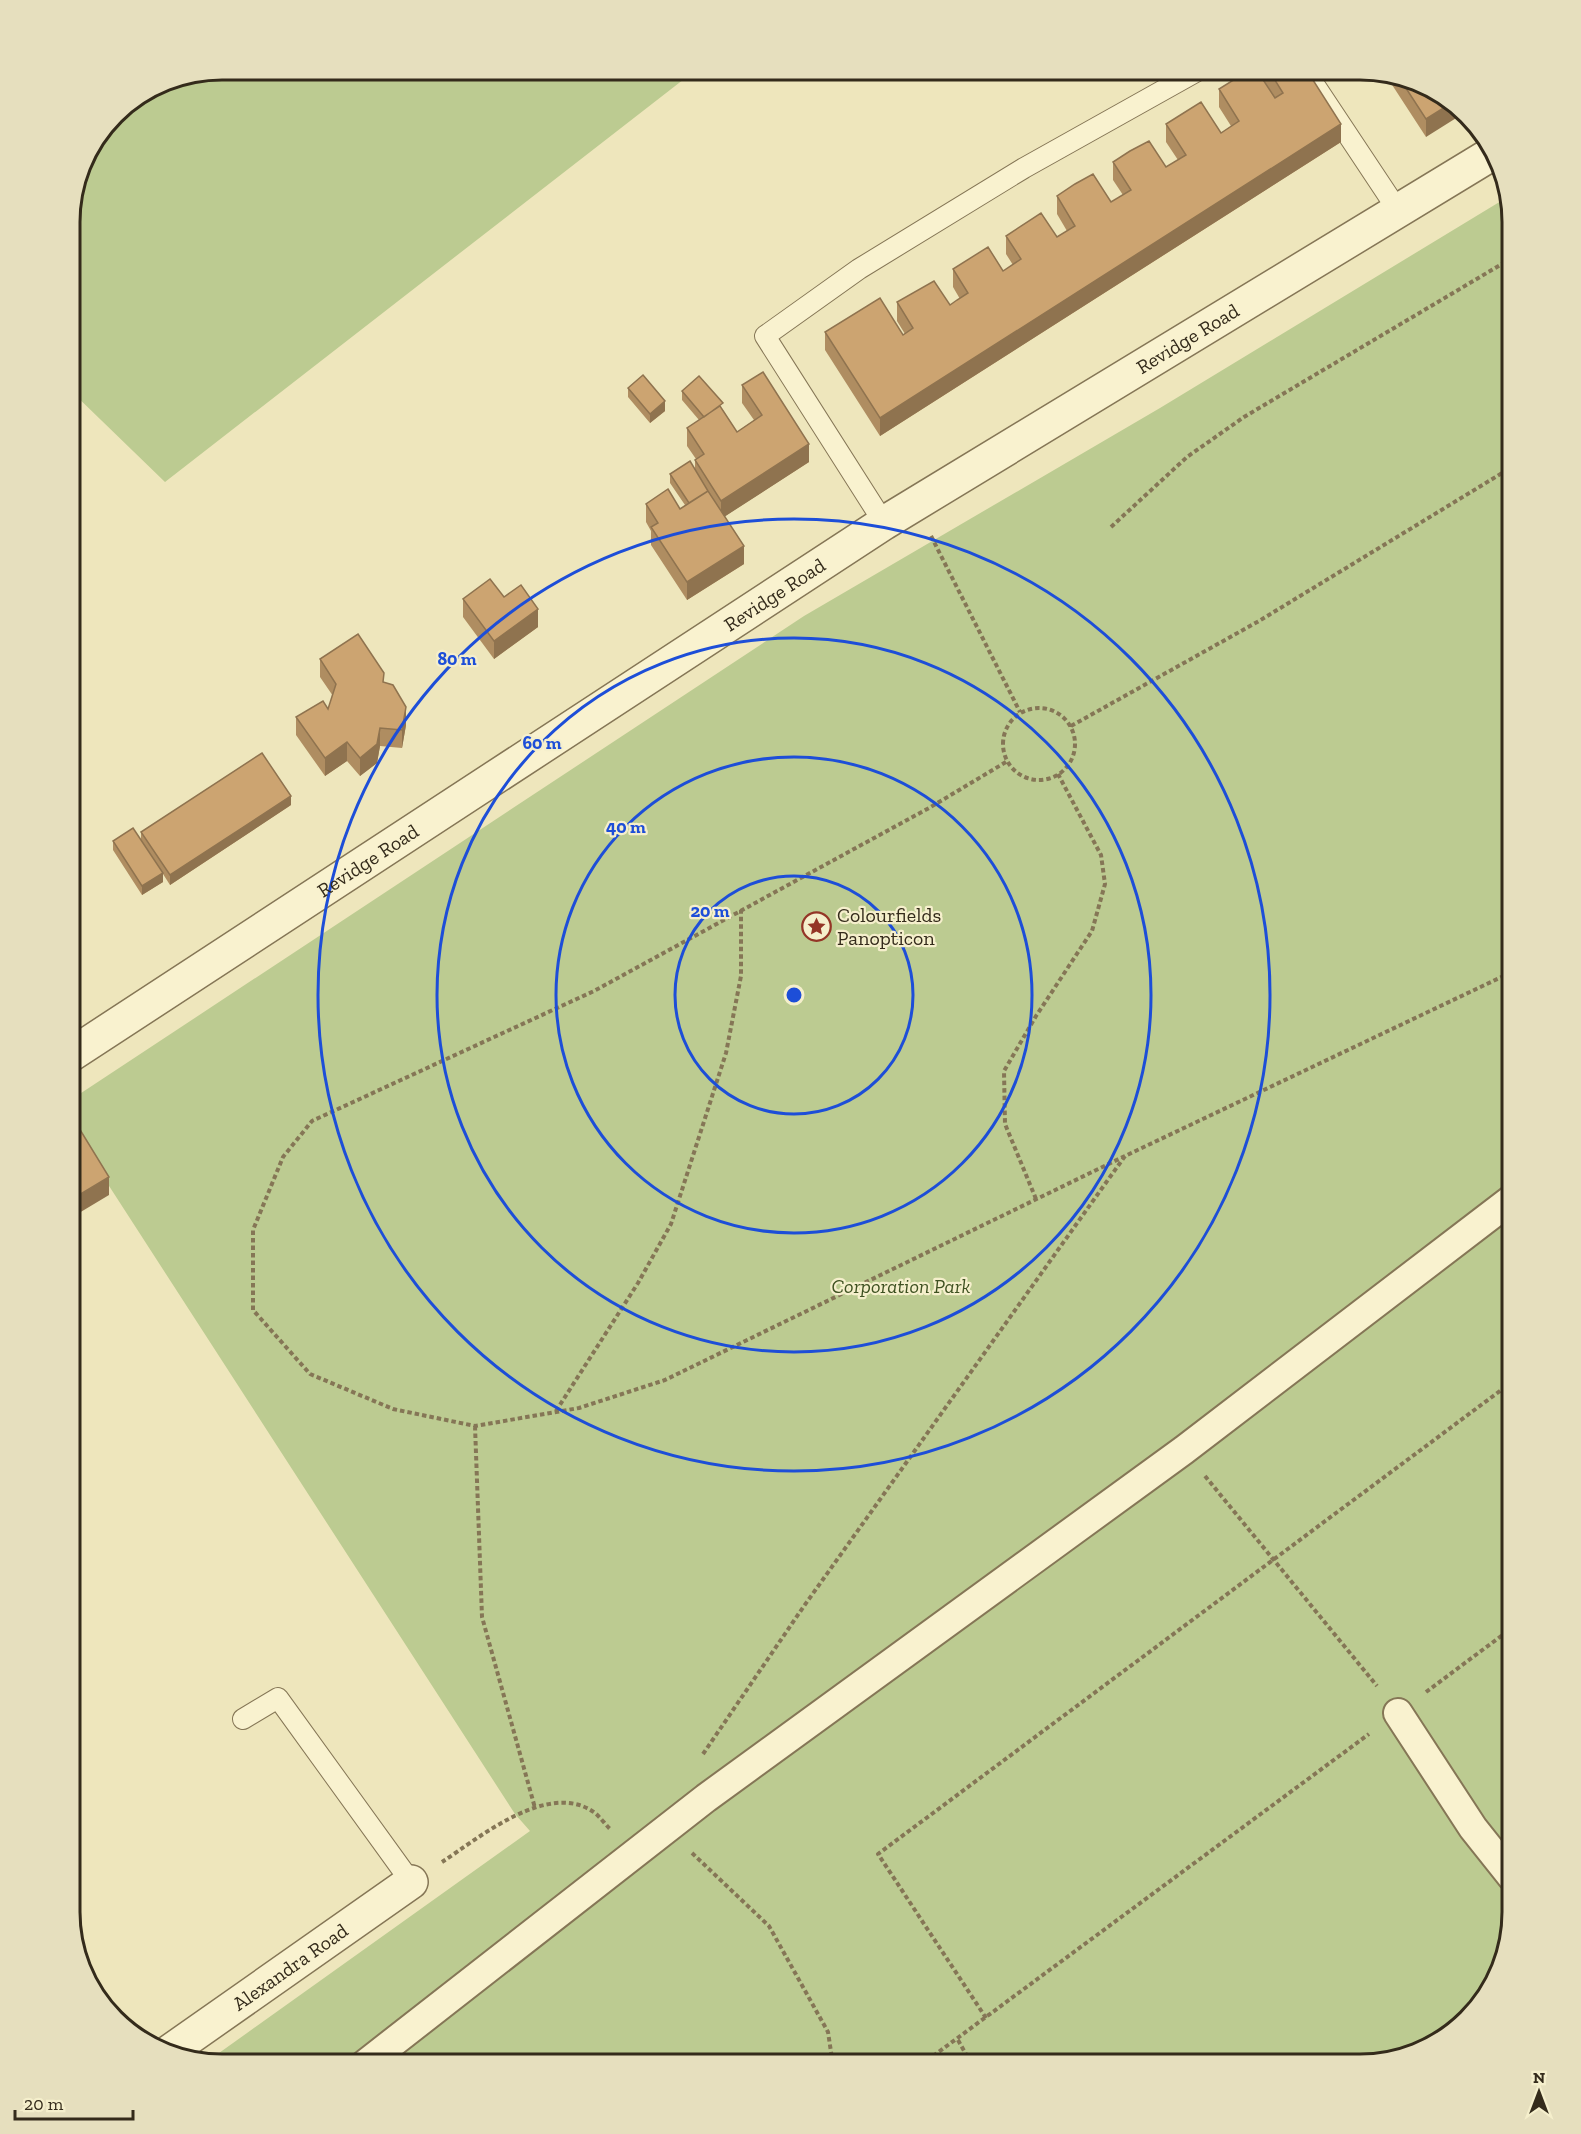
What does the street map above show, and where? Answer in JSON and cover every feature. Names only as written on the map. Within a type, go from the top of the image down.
[{"type":"street","name":"Revidge Road","points":[[80,1049],[884,523],[1397,209],[1486,158]]},
{"type":"street","points":[[378,2054],[666,1829],[1184,1450],[1502,1207]]},
{"type":"street","points":[[1398,1713],[1473,1828],[1502,1864]]},
{"type":"street","name":"Alexandra Road","points":[[176,2047],[411,1882]]},
{"type":"lane","points":[[884,523],[765,336],[859,269],[1024,168],[1181,80]]},
{"type":"lane","points":[[1311,80],[1397,209]]},
{"type":"lane","points":[[243,1719],[278,1698],[411,1882]]},
{"type":"path","points":[[1111,527],[1187,457],[1244,417],[1502,264]]},
{"type":"path","points":[[1071,726],[1259,621],[1502,472]]},
{"type":"path","points":[[916,505],[1020,712]]},
{"type":"path","points":[[1031,708],[1054,710],[1071,726],[1075,751],[1070,763],[1058,774],[1038,780],[1026,778],[1015,772],[1006,762],[1002,740],[1011,719],[1020,712],[1031,708]]},
{"type":"path","points":[[1006,762],[929,808],[594,991],[312,1121],[283,1157],[253,1230],[253,1310],[310,1374],[393,1409],[475,1426],[579,1408],[665,1380],[1125,1156],[1502,977]]},
{"type":"path","points":[[1036,1199],[1005,1124],[1005,1071],[1036,1016],[1092,931],[1105,885],[1101,855],[1058,774]]},
{"type":"path","points":[[556,1411],[638,1283],[671,1224],[726,1053],[741,976],[741,909]]},
{"type":"path","points":[[696,1764],[804,1606],[1125,1156]]},
{"type":"path","points":[[986,2018],[878,1854],[1502,1389]]},
{"type":"path","points":[[475,1426],[482,1617],[535,1808]]},
{"type":"path","points":[[1184,1450],[1398,1713]]},
{"type":"path","points":[[937,2054],[1502,1635]]},
{"type":"path","points":[[411,1882],[515,1814],[553,1803],[572,1803],[594,1812],[635,1853]]},
{"type":"path","points":[[666,1829],[769,1926],[828,2032],[831,2054]]},
{"type":"path","points":[[958,2040],[966,2054]]},
{"type":"green space","points":[[212,80],[683,80],[165,482],[80,400],[80,212],[84,185],[90,167],[103,143],[135,109],[167,90],[194,82]]},
{"type":"green space","name":"Corporation Park","points":[[1500,202],[1502,222],[1502,1912],[1497,1949],[1482,1983],[1460,2013],[1446,2025],[1414,2044],[1378,2053],[218,2054],[530,1831],[515,1814],[80,1141],[80,1094],[804,616],[1160,408]]},
{"type":"building","points":[[1233,80],[1263,80],[1275,98],[1283,93],[1275,80],[1313,80],[1341,124],[880,418],[825,332],[880,298],[903,335],[913,328],[897,302],[934,281],[950,305],[968,293],[953,269],[988,247],[1003,271],[1021,259],[1006,236],[1041,213],[1057,237],[1075,226],[1057,196],[1075,184],[1093,174],[1111,202],[1131,190],[1113,162],[1130,151],[1149,141],[1166,167],[1186,155],[1166,124],[1201,102],[1221,133],[1239,121],[1219,89]]},
{"type":"building","points":[[1405,87],[1422,94],[1444,108],[1426,119]]},
{"type":"building","points":[[763,372],[809,444],[721,501],[695,460],[704,454],[687,428],[720,406],[737,432],[762,415],[742,385]]},
{"type":"building","points":[[643,375],[665,401],[650,414],[628,388]]},
{"type":"building","points":[[699,376],[723,403],[704,417],[682,391]]},
{"type":"building","points":[[690,461],[708,491],[689,503],[670,474]]},
{"type":"building","points":[[668,489],[680,509],[708,491],[744,546],[687,582],[651,527],[658,523],[646,504]]},
{"type":"building","points":[[490,579],[504,597],[521,585],[538,609],[494,641],[463,599]]},
{"type":"building","points":[[358,634],[384,673],[383,682],[393,685],[406,707],[402,730],[380,728],[377,744],[360,758],[347,742],[325,758],[296,717],[323,701],[328,709],[336,684],[320,659]]},
{"type":"building","points":[[262,753],[291,796],[170,875],[141,832]]},
{"type":"building","points":[[133,828],[163,873],[142,886],[113,841]]},
{"type":"building","points":[[80,1130],[109,1177],[80,1194]]},
{"type":"place","name":"Colourfields Panopticon","points":[[816,926]]}]
